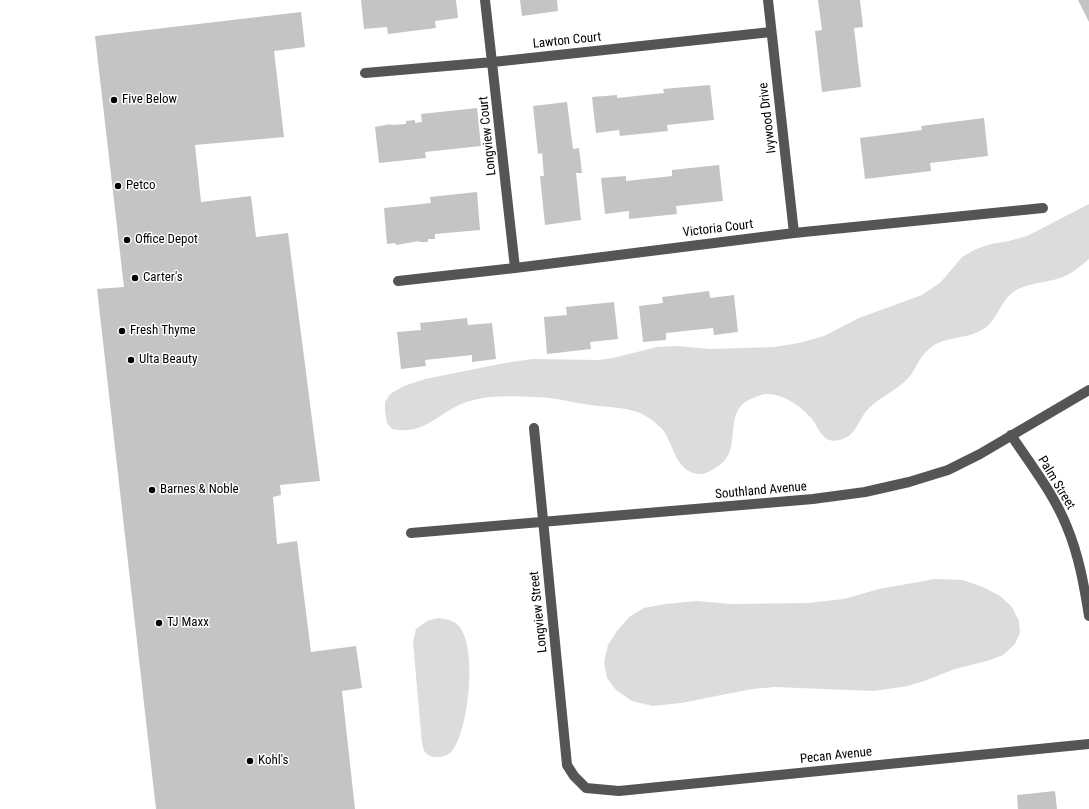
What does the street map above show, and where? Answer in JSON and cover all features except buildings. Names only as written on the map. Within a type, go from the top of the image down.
[{"type":"street","name":"Longview Court","points":[[485,0],[515,268]]},
{"type":"street","name":"Ivywood Drive","points":[[768,0],[794,233]]},
{"type":"street","name":"Lawton Court","points":[[365,73],[493,62],[771,32]]},
{"type":"street","name":"Victoria Court","points":[[398,281],[794,233],[1043,208]]},
{"type":"street","name":"Southland Avenue","points":[[411,533],[813,499],[865,492],[909,482],[948,470],[1089,390]]},
{"type":"street","name":"Longview Street","points":[[534,428],[568,765],[574,776],[586,788]]},
{"type":"street","name":"Palm Street","points":[[1011,435],[1050,494],[1067,526],[1084,584],[1089,616]]},
{"type":"street","name":"Pecan Avenue","points":[[586,788],[619,791],[1089,744]]},
{"type":"shaded area","points":[[1089,204],[1089,259],[1064,277],[1030,285],[1013,292],[1004,302],[991,323],[980,331],[967,336],[945,340],[933,346],[922,357],[905,381],[878,400],[868,409],[853,432],[845,438],[839,440],[834,441],[827,439],[802,409],[791,401],[771,394],[761,395],[743,404],[737,412],[734,421],[730,451],[725,460],[707,473],[701,474],[693,473],[681,464],[667,436],[655,423],[646,416],[623,408],[590,405],[548,398],[516,396],[498,397],[472,400],[464,403],[430,422],[413,429],[392,429],[387,423],[385,402],[390,394],[404,386],[425,379],[505,363],[532,359],[598,360],[613,358],[657,347],[676,346],[710,349],[774,347],[799,343],[824,336],[859,318],[922,295],[941,282],[962,257],[976,249],[1027,236]]},
{"type":"shaded area","points":[[935,579],[963,580],[983,587],[1000,596],[1012,607],[1019,621],[1020,633],[1015,644],[1003,655],[987,661],[955,669],[908,686],[874,691],[775,687],[752,689],[681,703],[653,706],[632,701],[616,690],[607,678],[604,662],[608,645],[629,617],[644,608],[665,604],[697,601],[730,604],[808,603],[844,599],[879,589]]},
{"type":"shaded area","points":[[438,618],[446,619],[458,625],[464,635],[468,650],[469,668],[467,707],[463,725],[458,740],[452,751],[442,757],[428,755],[424,750],[422,743],[413,642],[416,629],[427,621]]},
{"type":"place","name":"Five Below","points":[[114,100]]},
{"type":"place","name":"Petco","points":[[118,186]]},
{"type":"place","name":"Office Depot","points":[[127,240]]},
{"type":"place","name":"Carter's","points":[[135,278]]},
{"type":"place","name":"Fresh Thyme","points":[[122,331]]},
{"type":"place","name":"Ulta Beauty","points":[[131,360]]},
{"type":"place","name":"Barnes & Noble","points":[[152,490]]},
{"type":"place","name":"TJ Maxx","points":[[159,623]]},
{"type":"place","name":"Kohl's","points":[[250,761]]}]
